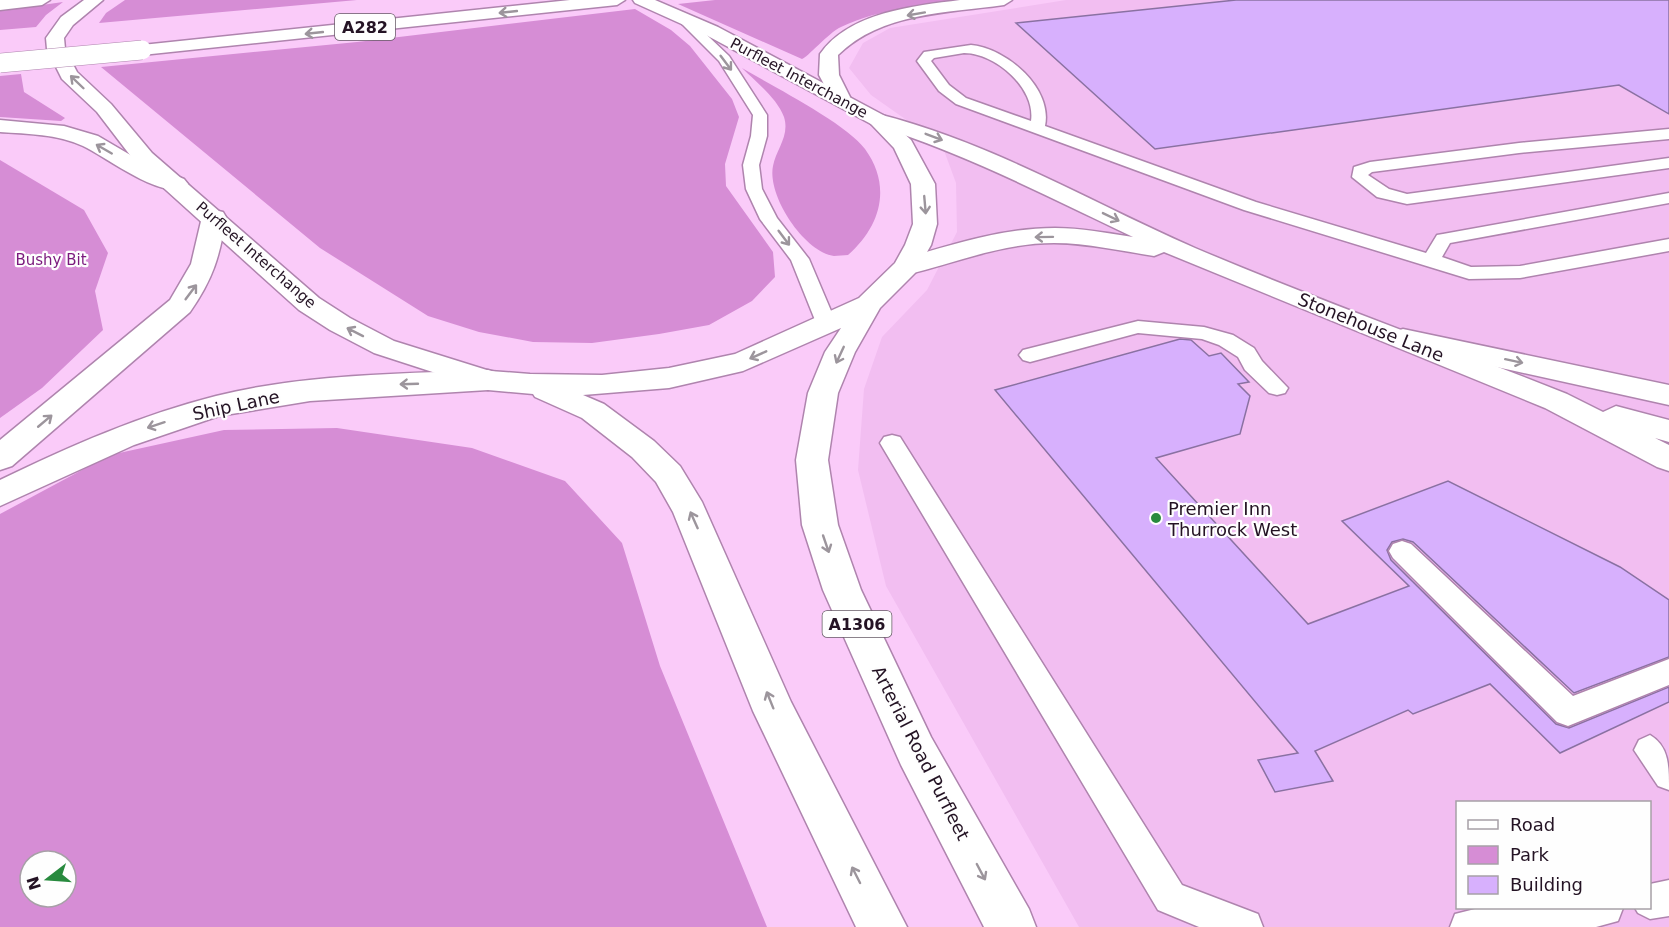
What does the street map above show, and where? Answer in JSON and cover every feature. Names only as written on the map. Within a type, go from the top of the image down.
[{"type":"main road","points":[[0,5],[42,0]]},
{"type":"main road","name":"Purfleet Interchange","points":[[95,0],[67,21],[55,38],[56,49],[69,75],[104,108],[144,158],[214,217],[309,304],[340,324],[384,347],[488,380],[530,384],[602,385],[669,378],[742,362],[827,325],[869,304],[906,267],[918,245],[925,224],[923,184],[903,145],[878,120],[840,97],[712,31],[641,0]]},
{"type":"main road","name":"A282","points":[[392,7],[457,0]]},
{"type":"main road","name":"A282","points":[[0,63],[617,0]]},
{"type":"main road","points":[[840,97],[829,75],[829,54],[847,35],[877,22],[897,17],[1004,0]]},
{"type":"main road","points":[[34,39],[80,35]]},
{"type":"main road","name":"Stonehouse Lane","points":[[878,120],[931,136],[999,164],[1186,253],[1556,401],[1669,459]]},
{"type":"main road","points":[[0,126],[57,130],[90,141],[136,168],[176,184]]},
{"type":"main road","points":[[0,458],[180,306],[196,285],[205,268],[214,217]]},
{"type":"main road","name":"Stonehouse Lane","points":[[906,267],[967,248],[1041,236],[1079,238],[1186,253]]},
{"type":"main road","name":"Arterial Road Purfleet","points":[[869,304],[840,352],[823,393],[812,460],[820,525],[842,590],[916,751],[1011,927]]},
{"type":"main road","points":[[1395,336],[1669,395]]},
{"type":"main road","name":"Ship Lane","points":[[0,494],[116,438],[202,411],[250,399],[333,387],[488,380]]},
{"type":"main road","points":[[530,384],[593,411],[643,449],[668,474],[695,522],[774,711],[882,927]]},
{"type":"main road","name":"Stonehouse Lane","points":[[1556,401],[1669,431]]},
{"type":"lane","points":[[686,21],[724,59],[760,115],[759,136],[751,165],[753,189],[769,219],[800,259],[827,325]]},
{"type":"lane","points":[[1037,128],[1041,116],[1031,87],[1002,62],[985,51],[946,51],[929,55],[924,61],[944,88],[961,101],[1250,206],[1469,273],[1520,272],[1669,245]]},
{"type":"lane","points":[[1669,134],[1460,154],[1360,170],[1360,177],[1383,193],[1407,199],[1669,163]]},
{"type":"lane","points":[[1431,260],[1443,238],[1669,198]]},
{"type":"lane","points":[[1030,355],[1138,327],[1204,333],[1226,340],[1247,353],[1253,365],[1277,388]]},
{"type":"lane","points":[[892,443],[1170,898],[1245,927]]},
{"type":"lane","points":[[1402,551],[1568,712],[1669,672]]},
{"type":"lane","points":[[1650,750],[1669,774]]},
{"type":"lane","points":[[1651,901],[1669,898]]},
{"type":"lane","points":[[1468,927],[1598,909]]},
{"type":"shaded area","points":[[1066,0],[1669,0],[1669,927],[1079,927],[886,586],[858,470],[864,389],[882,337],[927,290],[957,232],[956,183],[942,145],[871,95],[849,68],[863,43],[890,28]]},
{"type":"green space","points":[[125,0],[357,0],[99,23],[106,13]]},
{"type":"green space","points":[[715,0],[970,0],[904,9],[856,21],[836,30],[802,59],[678,4]]},
{"type":"green space","points":[[63,2],[46,15],[36,27],[0,30],[0,11]]},
{"type":"green space","points":[[635,9],[671,30],[690,46],[732,99],[739,117],[725,164],[726,186],[773,252],[775,277],[752,301],[709,325],[592,343],[533,342],[479,332],[428,316],[320,248],[101,67],[357,42]]},
{"type":"green space","points":[[742,68],[842,128],[865,149],[873,163],[880,191],[879,205],[868,231],[848,255],[834,256],[822,252],[811,244],[799,233],[781,206],[773,178],[773,166],[785,130],[784,117],[771,97]]},
{"type":"green space","points":[[21,74],[24,92],[65,118],[61,121],[0,117],[0,76]]},
{"type":"green space","name":"Bushy Bit","points":[[0,160],[84,210],[108,253],[95,291],[103,330],[42,388],[0,418]]},
{"type":"green space","points":[[337,428],[472,448],[565,481],[622,543],[660,666],[767,927],[0,927],[0,514],[110,455],[224,430]]},
{"type":"building","points":[[1236,0],[1669,0],[1669,114],[1619,85],[1155,149],[1016,23]]},
{"type":"building","points":[[1180,339],[1191,340],[1209,356],[1221,353],[1249,382],[1238,384],[1250,396],[1240,434],[1156,458],[1308,624],[1409,586],[1342,521],[1448,481],[1620,567],[1669,600],[1669,657],[1574,693],[1413,542],[1403,539],[1392,542],[1387,550],[1391,560],[1556,724],[1569,728],[1669,687],[1669,702],[1560,753],[1490,684],[1413,714],[1408,710],[1315,751],[1333,781],[1275,792],[1258,760],[1298,753],[995,390]]},
{"type":"place","name":"Premier Inn Thurrock West","points":[[1156,518]]}]
